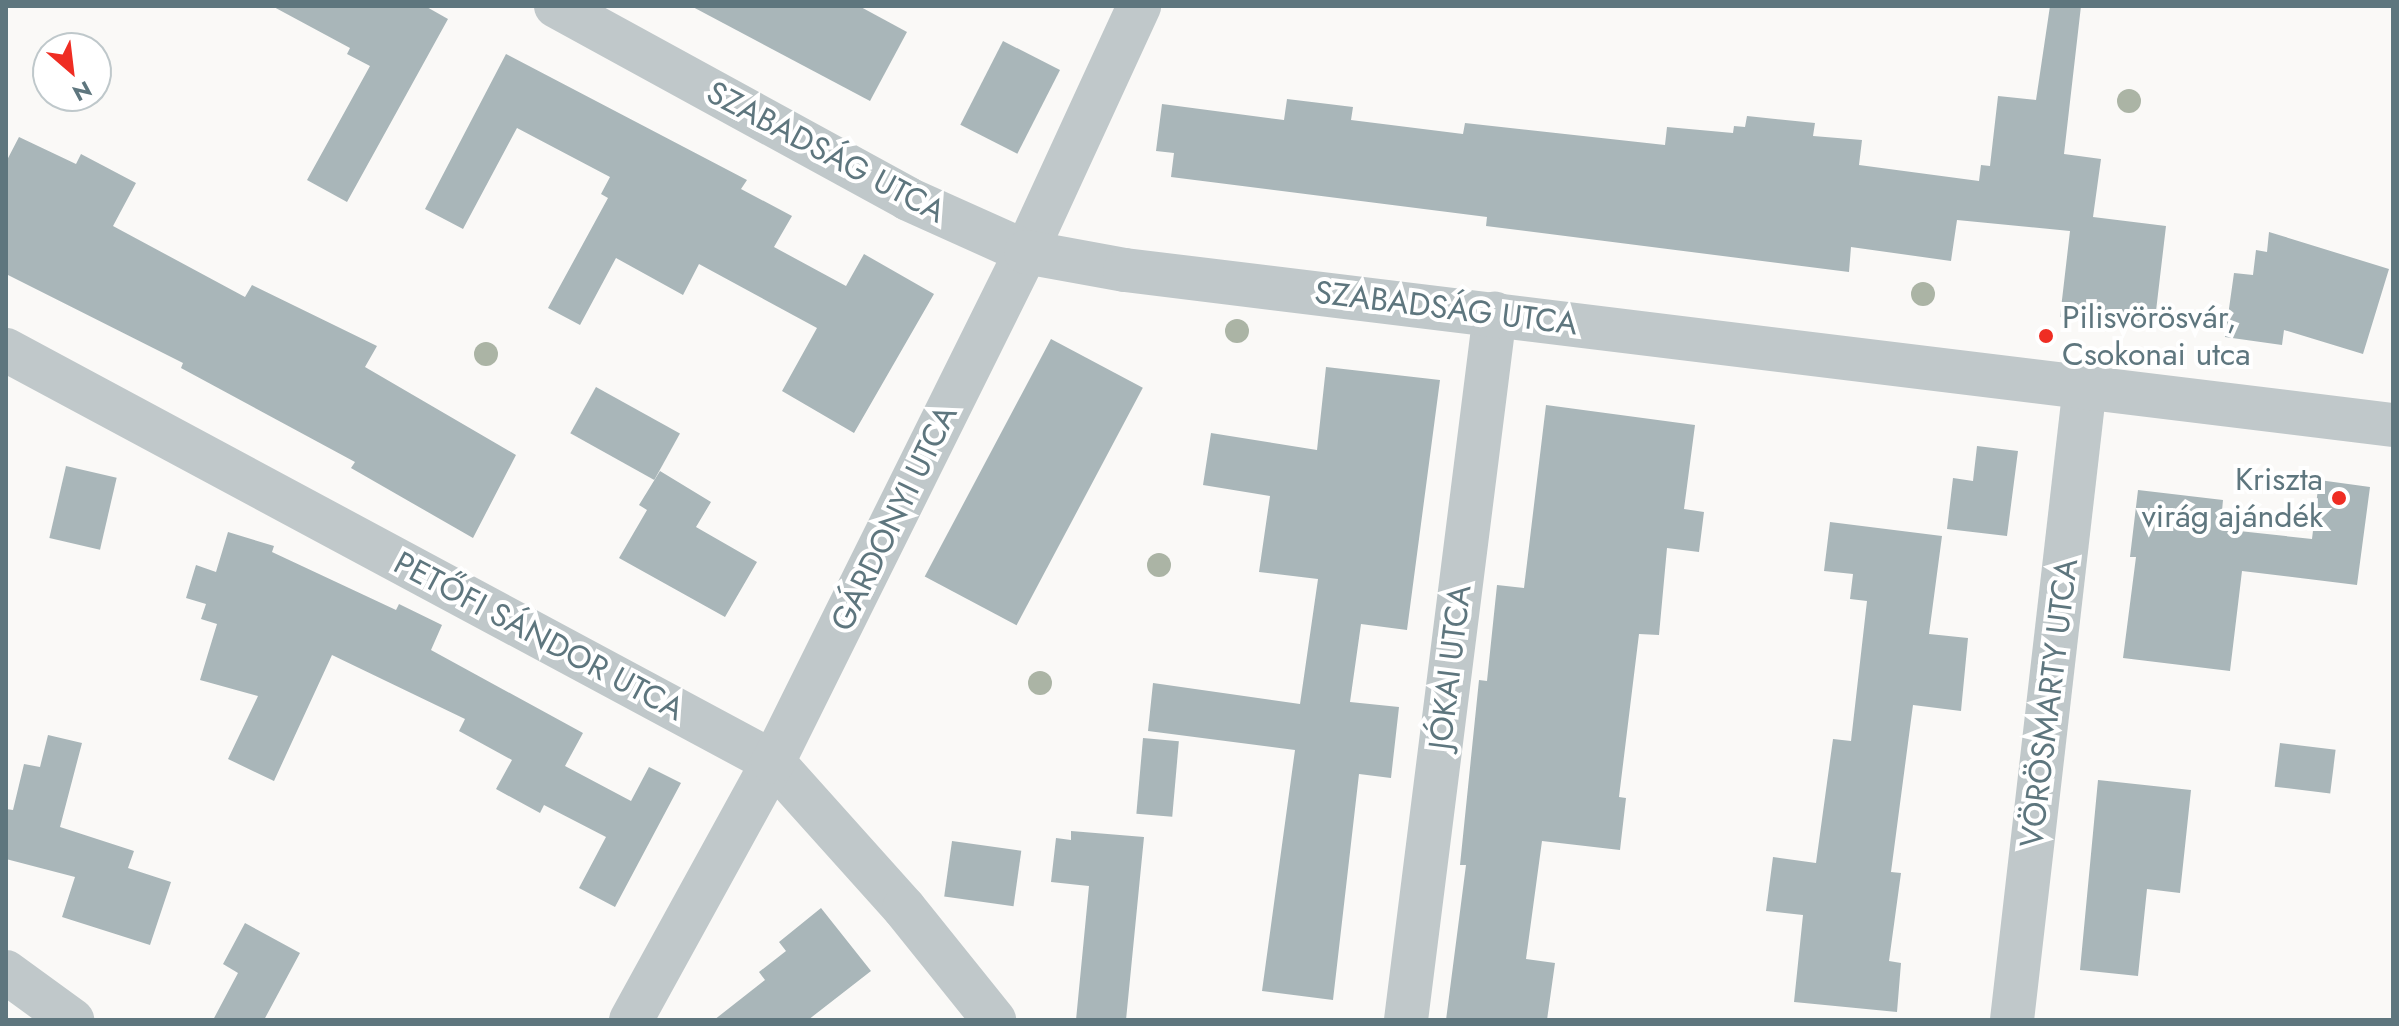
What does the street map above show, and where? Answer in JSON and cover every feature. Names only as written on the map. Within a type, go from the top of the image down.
[{"type":"street","name":"SZABADSÁG UTCA","points":[[556,6],[908,199],[1026,252],[1125,270],[2393,425]]},
{"type":"street","name":"GÁRDONYI UTCA","points":[[631,1020],[773,762],[1026,252],[1139,6]]},
{"type":"street","name":"JÓKAI UTCA","points":[[1406,1020],[1495,314]]},
{"type":"street","name":"PETŐFI SÁNDOR UTCA","points":[[6,350],[773,762],[904,908],[994,1020]]},
{"type":"street","name":"VÖRÖSMARTY UTCA","points":[[2012,1020],[2085,385]]},
{"type":"street","points":[[6,972],[72,1020]]},
{"type":"building","points":[[272,6],[425,6],[448,19],[347,202],[307,180],[370,66],[347,54],[350,48]]},
{"type":"building","points":[[691,6],[859,6],[907,32],[870,101]]},
{"type":"building","points":[[2050,6],[2081,6],[2064,154],[2101,159],[2093,217],[2166,226],[2154,328],[2060,317],[2070,231],[1957,220],[1951,261],[1851,247],[1849,272],[1486,226],[1487,217],[1171,177],[1174,153],[1156,151],[1162,104],[1284,120],[1287,99],[1353,107],[1351,120],[1463,134],[1465,123],[1665,145],[1667,127],[1733,133],[1734,126],[1745,127],[1747,116],[1815,123],[1813,136],[1862,140],[1859,165],[1979,181],[1981,165],[1990,166],[1998,96],[2036,100]]},
{"type":"building","points":[[1003,41],[1060,70],[1017,154],[960,125]]},
{"type":"building","points":[[506,54],[747,180],[741,189],[792,216],[774,247],[846,286],[864,254],[934,294],[854,433],[782,391],[817,328],[699,264],[683,295],[616,258],[580,325],[548,308],[608,198],[601,194],[610,177],[517,128],[463,229],[425,209]]},
{"type":"building","points":[[19,137],[76,164],[81,154],[136,183],[113,226],[245,297],[252,285],[377,346],[365,367],[516,455],[473,538],[351,468],[355,462],[181,368],[183,363],[6,274],[6,162]]},
{"type":"building","points":[[2269,232],[2389,269],[2363,354],[2284,330],[2282,345],[2225,337],[2234,273],[2253,275],[2256,250],[2267,252]]},
{"type":"building","points":[[1051,339],[1143,388],[1017,625],[925,577]]},
{"type":"building","points":[[1326,367],[1440,380],[1407,630],[1361,624],[1350,702],[1399,707],[1391,778],[1359,774],[1333,1000],[1262,991],[1295,750],[1148,731],[1153,683],[1300,704],[1318,579],[1259,572],[1270,496],[1203,485],[1211,433],[1317,450]]},
{"type":"building","points":[[596,387],[680,434],[654,480],[570,433]]},
{"type":"building","points":[[1546,405],[1695,425],[1684,509],[1704,512],[1699,552],[1667,548],[1659,635],[1639,634],[1619,797],[1626,798],[1620,850],[1542,841],[1526,959],[1555,963],[1547,1020],[1446,1020],[1466,865],[1460,865],[1479,680],[1487,681],[1497,585],[1524,588]]},
{"type":"building","points":[[1977,446],[2018,451],[2007,536],[1947,529],[1953,478],[1973,481]]},
{"type":"building","points":[[66,466],[117,478],[100,550],[49,538]]},
{"type":"building","points":[[660,471],[711,502],[696,527],[757,562],[725,617],[619,558],[647,510],[639,505]]},
{"type":"building","points":[[2319,480],[2370,487],[2357,585],[2242,571],[2230,671],[2123,658],[2136,557],[2130,557],[2138,490],[2223,500],[2221,522],[2240,524],[2239,531],[2312,539]]},
{"type":"building","points":[[1830,522],[1942,536],[1929,634],[1968,638],[1961,711],[1913,705],[1891,872],[1901,873],[1889,961],[1901,963],[1897,1012],[1794,1002],[1803,915],[1766,911],[1773,857],[1816,863],[1833,739],[1851,741],[1867,601],[1850,599],[1853,574],[1824,571]]},
{"type":"building","points":[[228,532],[274,546],[272,552],[396,610],[399,604],[442,625],[431,650],[583,733],[565,766],[631,801],[649,767],[681,783],[615,907],[579,888],[606,837],[544,805],[540,813],[496,789],[512,760],[459,731],[465,719],[332,655],[274,781],[228,759],[258,696],[200,680],[217,624],[201,619],[206,604],[186,598],[196,565],[216,572]]},
{"type":"building","points":[[48,735],[82,743],[60,827],[134,851],[128,868],[171,882],[150,945],[62,917],[75,877],[6,859],[6,809],[13,810],[24,764],[40,767]]},
{"type":"building","points":[[1143,738],[1179,741],[1172,817],[1136,814]]},
{"type":"building","points":[[2280,743],[2336,750],[2330,793],[2275,787]]},
{"type":"building","points":[[2098,780],[2191,790],[2180,893],[2147,889],[2138,976],[2080,970]]},
{"type":"building","points":[[1071,831],[1144,837],[1126,1020],[1076,1020],[1089,886],[1051,882],[1056,838],[1071,840]]},
{"type":"building","points":[[952,841],[1021,851],[1014,906],[944,896]]},
{"type":"building","points":[[821,908],[871,971],[808,1020],[714,1020],[765,980],[759,972],[786,951],[779,942]]},
{"type":"building","points":[[245,923],[300,953],[264,1020],[213,1020],[238,973],[223,964]]},
{"type":"place","name":"Pilisvörösvár, Csokonai utca","points":[[2046,336]]},
{"type":"place","name":"Kriszta virág ajándék","points":[[2339,498]]}]
